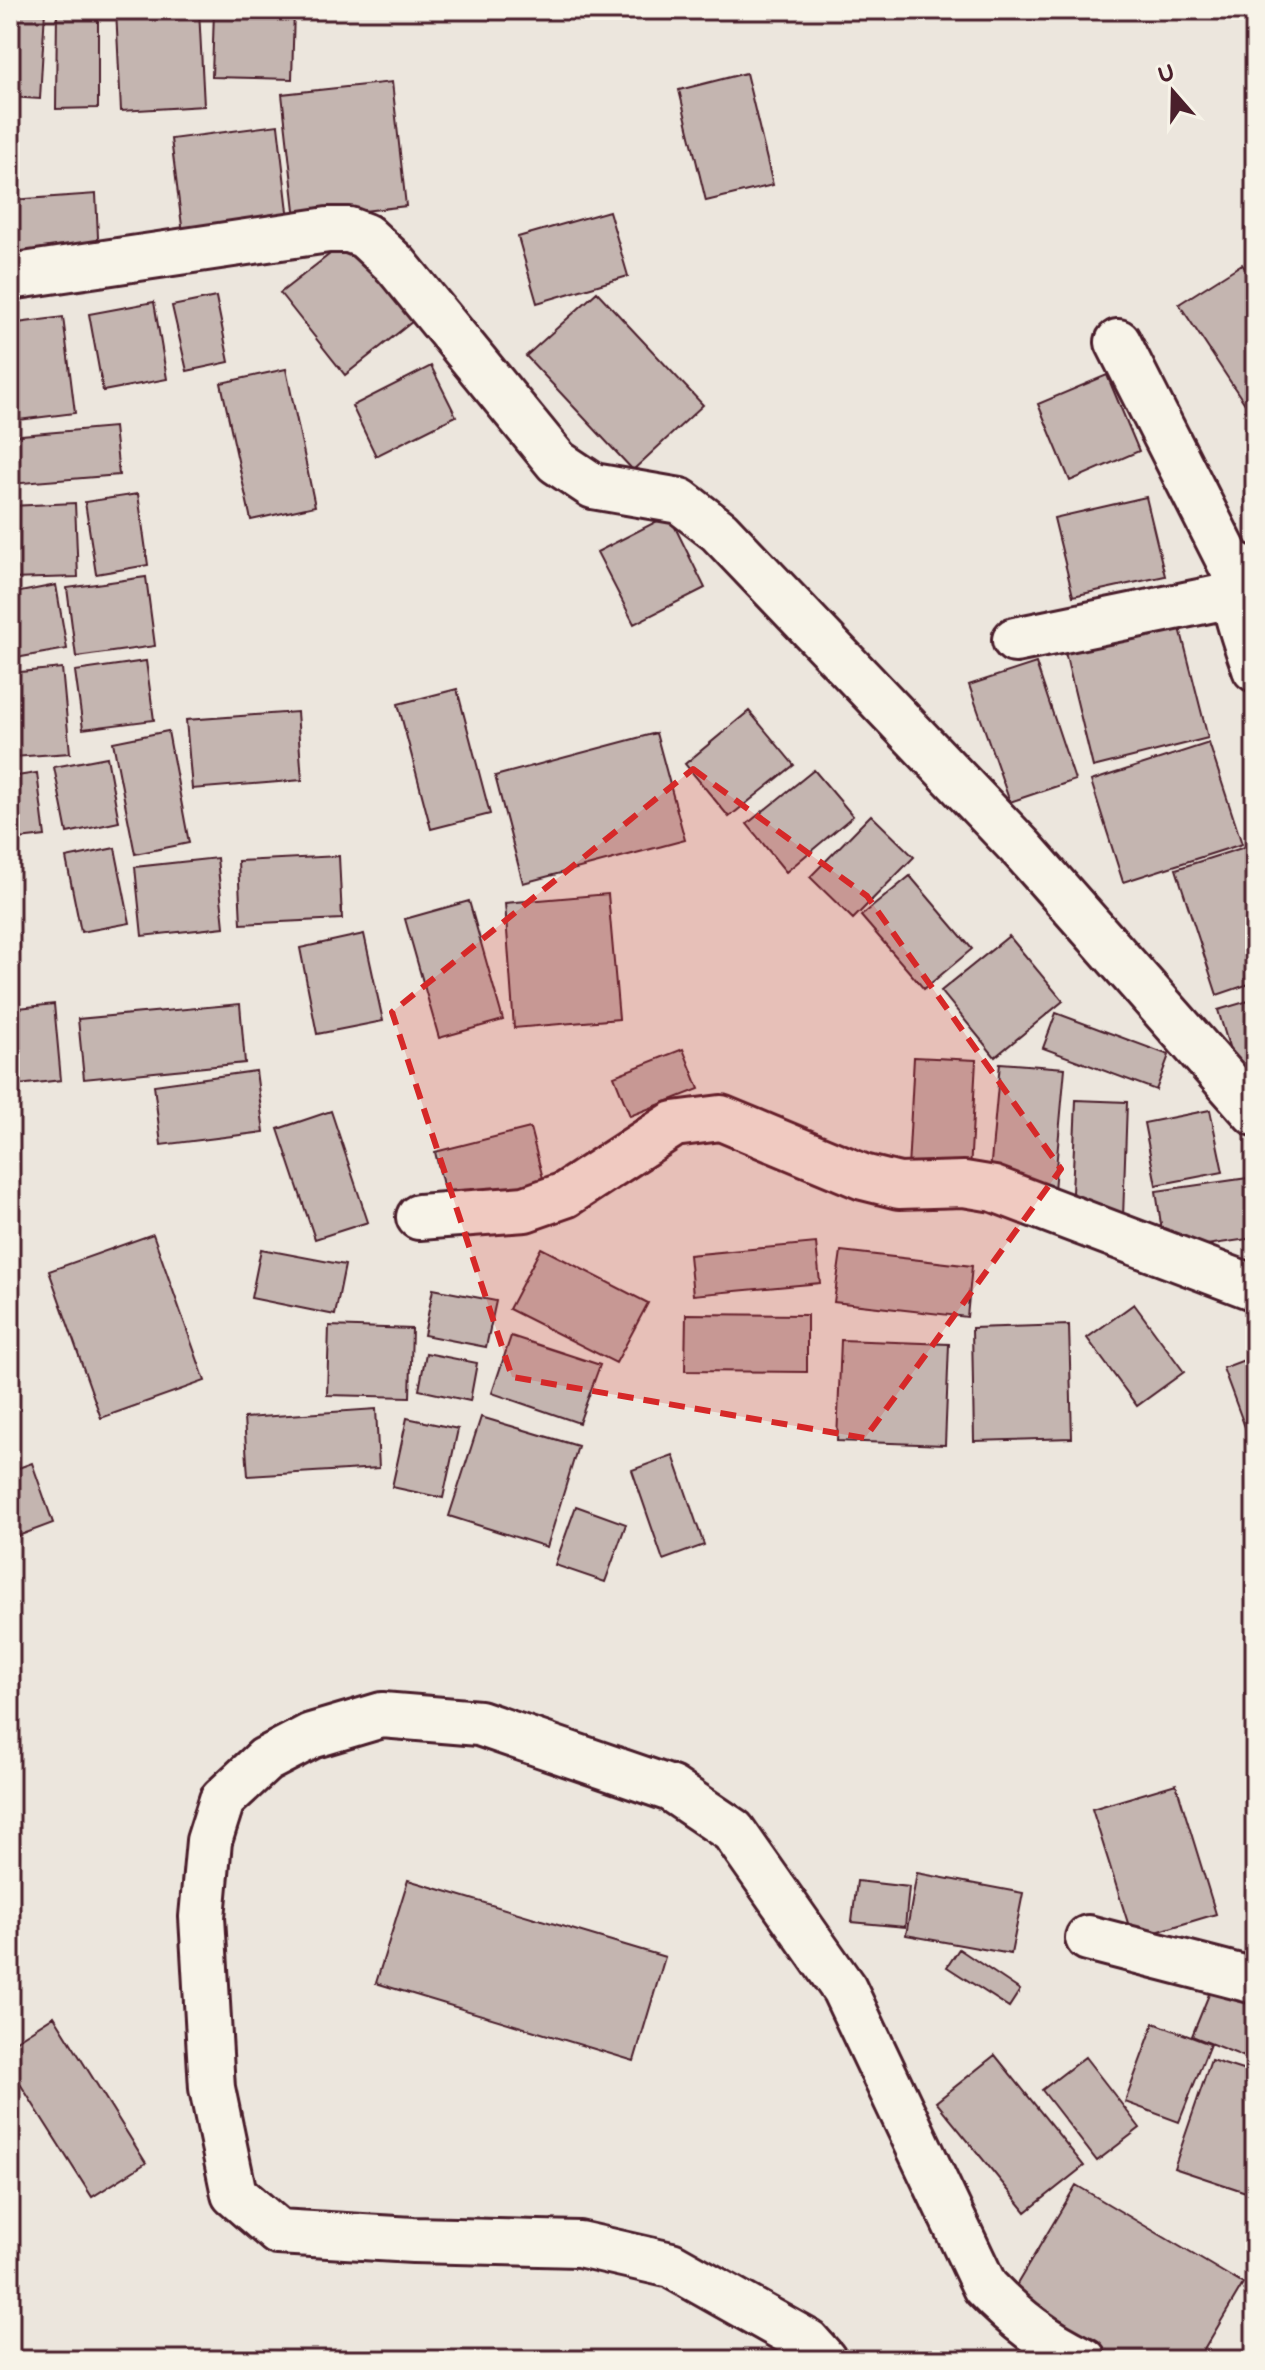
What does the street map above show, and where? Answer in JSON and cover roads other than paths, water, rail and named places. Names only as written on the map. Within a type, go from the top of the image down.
[{"type":"street","points":[[10,277],[328,230],[349,230],[365,236],[396,265],[557,462],[593,486],[680,501],[728,541],[1023,850],[1255,1113]]},
{"type":"street","points":[[1118,342],[1241,572],[1255,669]]},
{"type":"street","points":[[1015,640],[1241,572]]},
{"type":"street","points":[[419,1217],[525,1209],[565,1195],[674,1124],[721,1118],[863,1177],[899,1186],[964,1184],[994,1189],[1255,1288]]},
{"type":"street","points":[[824,2360],[808,2342],[671,2265],[579,2244],[278,2232],[234,2194],[212,2088],[202,1917],[209,1841],[222,1800],[265,1760],[311,1736],[382,1715],[479,1723],[671,1789],[733,1831],[844,1989],[985,2287],[1038,2336],[1084,2360]]},
{"type":"street","points":[[1088,1938],[1255,1981]]}]
